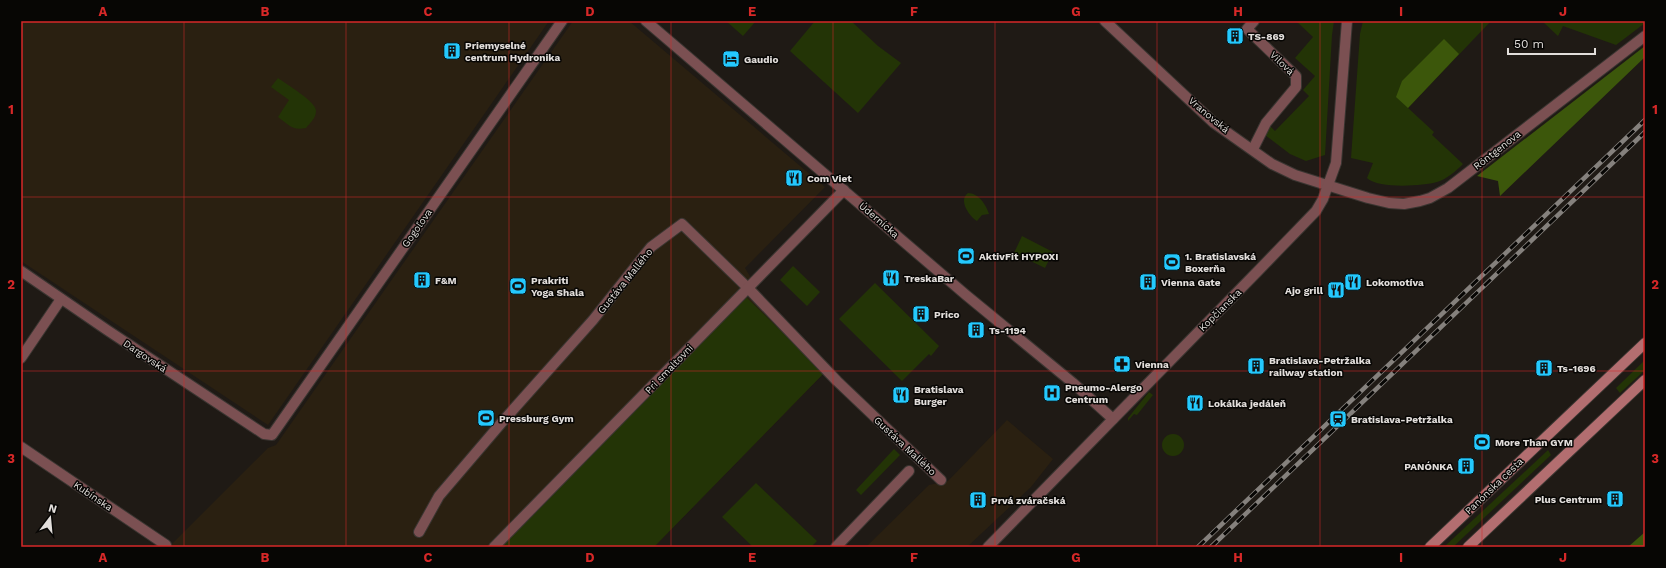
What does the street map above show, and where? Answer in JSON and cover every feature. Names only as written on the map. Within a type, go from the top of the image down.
[{"type":"main road","name":"Panónska cesta","points":[[1430,547],[1645,343]]},
{"type":"main road","points":[[1468,547],[1645,380]]},
{"type":"street","name":"Gogoľova","points":[[272,435],[562,21]]},
{"type":"street","name":"Údernícka","points":[[646,21],[966,295],[1067,378],[1113,419]]},
{"type":"street","name":"Vranovská","points":[[1105,21],[1214,123],[1272,164],[1296,175],[1329,185]]},
{"type":"street","name":"Vilová","points":[[1252,149],[1266,123],[1296,87],[1296,76],[1247,29],[1254,21]]},
{"type":"street","name":"Kopčianska","points":[[988,547],[1316,211],[1329,185],[1337,155],[1347,21]]},
{"type":"street","name":"Röntgenova","points":[[1329,185],[1368,198],[1389,203],[1410,203],[1430,198],[1465,176],[1645,36]]},
{"type":"street","name":"Pri smaltovni","points":[[494,547],[844,190]]},
{"type":"street","name":"Gustáva Mallého","points":[[419,532],[439,496],[503,421],[593,320],[651,247],[682,224],[748,288],[832,376],[941,480]]},
{"type":"street","name":"Dargovská","points":[[21,271],[264,434],[272,435]]},
{"type":"street","points":[[21,358],[61,299]]},
{"type":"street","name":"Kubínska","points":[[21,447],[166,545]]},
{"type":"street","points":[[836,547],[909,471]]},
{"type":"shaded area","points":[[21,21],[549,21],[268,425],[21,261]]},
{"type":"shaded area","points":[[573,21],[629,21],[825,187],[745,268],[763,298],[832,367],[824,373],[654,547],[169,547],[268,448],[276,445]]},
{"type":"shaded area","points":[[1007,420],[1053,459],[1031,487],[967,547],[866,547],[929,485],[948,481]]},
{"type":"green space","points":[[726,21],[756,21],[743,36]]},
{"type":"green space","points":[[815,21],[851,21],[878,46],[901,63],[858,113],[790,51]]},
{"type":"green space","points":[[1296,21],[1334,21],[1325,155],[1306,161],[1290,154],[1265,135],[1269,125],[1275,131],[1309,96],[1303,90],[1315,76],[1295,58],[1313,37]]},
{"type":"green space","points":[[1363,21],[1491,21],[1408,108],[1434,132],[1432,135],[1463,164],[1444,179],[1437,182],[1401,186],[1381,184],[1367,178],[1373,163],[1351,158],[1360,34]]},
{"type":"green space","points":[[1542,21],[1645,21],[1645,23],[1616,45],[1563,26],[1558,36]]},
{"type":"green space","points":[[1444,39],[1459,54],[1408,108],[1396,97],[1402,81]]},
{"type":"green space","points":[[1645,46],[1645,57],[1500,196],[1498,181],[1477,176]]},
{"type":"green space","points":[[278,78],[307,98],[315,107],[315,116],[306,128],[294,128],[278,117],[289,100],[271,87]]},
{"type":"green space","points":[[968,193],[972,193],[981,200],[986,206],[989,214],[982,215],[977,221],[974,219],[964,204],[965,196]]},
{"type":"green space","points":[[1022,236],[1053,252],[1045,268],[1014,253]]},
{"type":"green space","points":[[793,266],[820,292],[807,306],[780,280]]},
{"type":"green space","points":[[875,283],[939,346],[931,356],[929,354],[902,381],[839,319]]},
{"type":"green space","points":[[744,295],[824,373],[654,547],[493,547]]},
{"type":"green space","points":[[1645,360],[1645,370],[1620,393],[1616,388]]},
{"type":"green space","points":[[1149,392],[1153,395],[1137,415],[1134,414],[1128,421],[1128,418]]},
{"type":"green space","points":[[1173,434],[1181,437],[1184,445],[1181,453],[1173,456],[1165,453],[1162,445],[1165,437]]},
{"type":"green space","points":[[894,449],[900,455],[861,495],[856,490]]},
{"type":"green space","points":[[1548,450],[1551,455],[1453,547],[1444,547]]},
{"type":"green space","points":[[756,483],[817,541],[811,547],[753,547],[722,517]]},
{"type":"green space","points":[[1645,532],[1645,547],[1628,547]]},
{"type":"railway","points":[[1198,547],[1645,120]]},
{"type":"railway","points":[[1211,547],[1645,132]]},
{"type":"place","name":"TS-869","points":[[1235,36]]},
{"type":"place","name":"Priemyselné centrum Hydronika","points":[[452,51]]},
{"type":"place","name":"Gaudio","points":[[731,59]]},
{"type":"place","name":"Com Viet","points":[[794,178]]},
{"type":"place","name":"AktivFit HYPOXI","points":[[966,256]]},
{"type":"place","name":"1. Bratislavská Boxerňa","points":[[1172,262]]},
{"type":"place","name":"TreskaBar","points":[[891,278]]},
{"type":"place","name":"F&M","points":[[422,280]]},
{"type":"place","name":"Vienna Gate","points":[[1148,282]]},
{"type":"place","name":"Lokomotíva","points":[[1353,282]]},
{"type":"place","name":"Prakriti Yoga Shala","points":[[518,286]]},
{"type":"place","name":"Ajo grill","points":[[1336,290]]},
{"type":"place","name":"Prico","points":[[921,314]]},
{"type":"place","name":"Ts-1194","points":[[976,330]]},
{"type":"place","name":"Vienna","points":[[1122,364]]},
{"type":"place","name":"Bratislava-Petržalka railway station","points":[[1256,366]]},
{"type":"place","name":"Ts-1696","points":[[1544,368]]},
{"type":"place","name":"Pneumo-Alergo Centrum","points":[[1052,393]]},
{"type":"place","name":"Bratislava Burger","points":[[901,395]]},
{"type":"place","name":"Lokálka jedáleň","points":[[1195,403]]},
{"type":"place","name":"Pressburg Gym","points":[[486,418]]},
{"type":"place","name":"Bratislava-Petržalka","points":[[1338,419]]},
{"type":"place","name":"More Than GYM","points":[[1482,442]]},
{"type":"place","name":"PANÓNKA","points":[[1466,466]]},
{"type":"place","name":"Plus Centrum","points":[[1615,499]]},
{"type":"place","name":"Prvá zváračská","points":[[978,500]]}]
